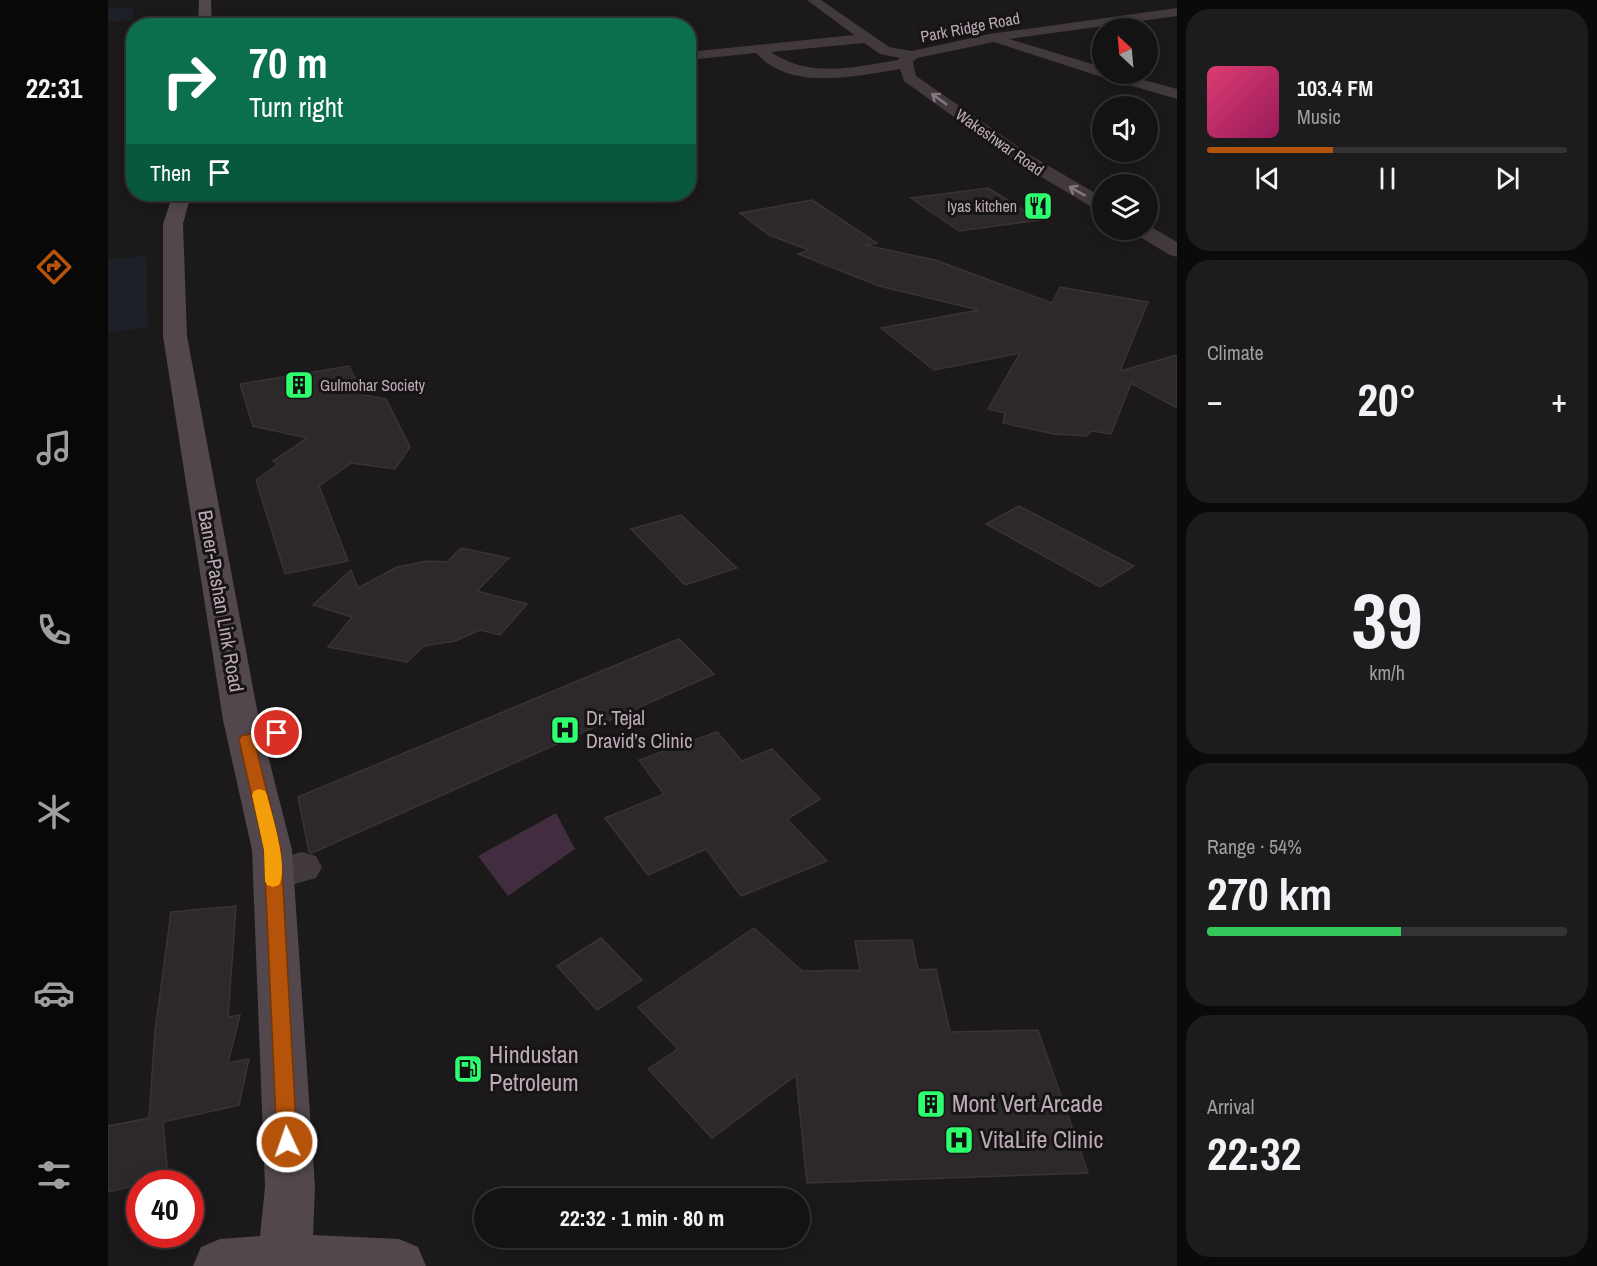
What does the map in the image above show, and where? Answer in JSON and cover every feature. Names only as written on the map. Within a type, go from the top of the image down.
[{"type":"street","points":[[205,0],[205,18]]},
{"type":"street","points":[[813,0],[885,51],[934,74]]},
{"type":"street","name":"Park Ridge Road","points":[[765,50],[763,53],[788,69],[833,73],[908,63],[990,38],[1177,12]]},
{"type":"street","points":[[696,55],[868,38]]},
{"type":"street","points":[[990,38],[1092,69]]},
{"type":"street","name":"Wakeshwar Road","points":[[908,63],[909,78],[1004,146],[1092,200]]},
{"type":"street","points":[[1142,84],[1177,94]]},
{"type":"street","points":[[1004,146],[1028,143]]},
{"type":"street","name":"Baner-Pashan Link Road","points":[[180,201],[173,224],[175,336],[261,736],[272,850],[287,871],[290,1187],[284,1263]]},
{"type":"street","points":[[1158,240],[1177,251]]},
{"type":"street","points":[[220,1266],[284,1263],[399,1266]]},
{"type":"shaded area","points":[[133,7],[133,18],[108,22],[108,8]]},
{"type":"shaded area","points":[[146,256],[148,328],[108,332],[108,259]]},
{"type":"shaded area","points":[[556,813],[575,849],[508,896],[478,856]]},
{"type":"building","points":[[988,188],[1040,220],[959,231],[911,198]]},
{"type":"building","points":[[812,200],[877,243],[865,245],[935,260],[1052,303],[1060,287],[1148,302],[1120,371],[1177,355],[1177,408],[1131,383],[1111,434],[1092,431],[1087,436],[1054,434],[1003,423],[1005,413],[988,409],[1020,353],[934,370],[881,328],[979,310],[879,286],[798,254],[809,250],[769,235],[740,213]]},
{"type":"building","points":[[349,366],[363,395],[386,399],[410,447],[395,469],[351,463],[319,486],[348,561],[285,574],[256,480],[278,464],[273,461],[307,438],[253,426],[240,384]]},
{"type":"building","points":[[1019,506],[1134,566],[1100,587],[986,524]]},
{"type":"building","points":[[681,515],[737,568],[685,585],[631,529]]},
{"type":"building","points":[[461,548],[509,558],[477,591],[527,604],[500,635],[480,630],[455,641],[424,646],[407,662],[328,647],[352,617],[313,605],[351,570],[358,588],[397,567],[428,561],[447,562]]},
{"type":"building","points":[[679,639],[714,674],[312,853],[309,852],[298,797]]},
{"type":"building","points":[[717,732],[742,761],[772,749],[820,799],[787,819],[827,861],[741,896],[706,849],[648,875],[605,818],[664,794],[639,760]]},
{"type":"building","points":[[236,906],[228,1017],[240,1015],[228,1063],[249,1059],[239,1105],[163,1122],[167,1170],[126,1170],[126,1188],[108,1192],[108,1126],[149,1118],[155,1031],[171,912]]},
{"type":"building","points":[[754,928],[802,971],[860,970],[855,941],[912,940],[918,970],[936,969],[950,1032],[1038,1030],[1088,1173],[807,1183],[796,1075],[712,1138],[648,1069],[678,1049],[638,1007]]},
{"type":"building","points":[[601,938],[642,980],[597,1010],[557,966]]},
{"type":"slow traffic","points":[[259,795],[272,850],[273,881]]},
{"type":"place","name":"Iyas kitchen","points":[[1038,206]]},
{"type":"place","name":"Gulmohar Society","points":[[299,385]]},
{"type":"place","name":"Dr. Tejal Dravid’s Clinic","points":[[565,730]]},
{"type":"place","name":"Hindustan Petroleum","points":[[468,1069]]},
{"type":"place","name":"Mont Vert Arcade","points":[[931,1104]]},
{"type":"place","name":"VitaLife Clinic","points":[[959,1140]]},
{"type":"route","points":[[277,733],[246,740],[272,850],[287,1142]]}]
